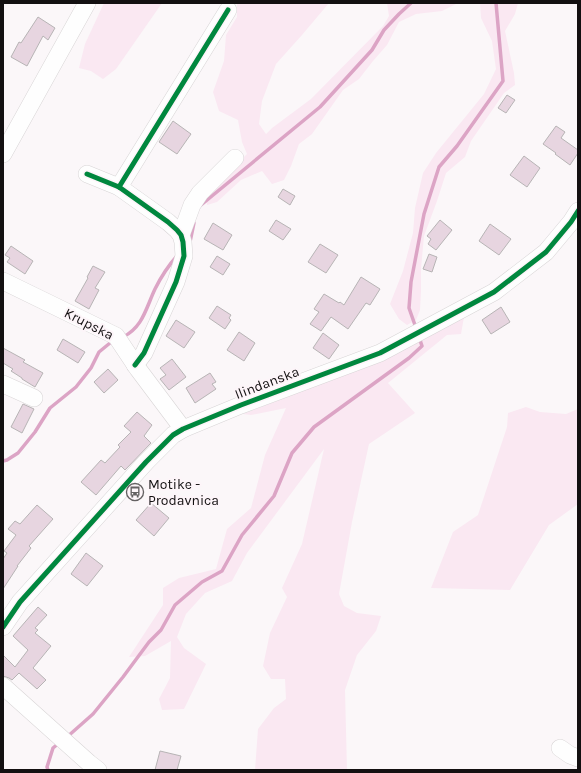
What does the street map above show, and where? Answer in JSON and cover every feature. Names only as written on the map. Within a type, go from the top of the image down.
[{"type":"street","points":[[3,154],[87,3]]},
{"type":"street","points":[[119,187],[228,10]]},
{"type":"street","points":[[135,365],[144,353],[176,282],[192,206],[200,192],[235,158]]},
{"type":"street","points":[[87,174],[119,187],[168,222],[178,230],[183,244]]},
{"type":"street","name":"Ilindanska","points":[[3,627],[20,602],[146,462],[174,435],[183,429],[241,405],[380,353],[494,292],[546,252],[571,222],[578,211]]},
{"type":"street","name":"Krupska","points":[[3,281],[120,341],[135,365],[183,429]]},
{"type":"street","points":[[3,384],[34,398]]},
{"type":"street","points":[[3,686],[98,770]]},
{"type":"street","points":[[560,748],[570,755],[578,758]]},
{"type":"shaded area","points":[[104,3],[162,3],[116,69],[103,79],[91,71],[79,68],[85,44]]},
{"type":"shaded area","points":[[237,3],[329,3],[276,64],[262,101],[259,124],[266,134],[311,99],[383,26],[389,16],[387,3],[458,3],[442,11],[416,14],[399,22],[387,45],[359,79],[343,90],[312,134],[299,144],[284,180],[272,184],[262,171],[241,180],[217,202],[207,205],[206,195],[247,154],[242,142],[238,120],[219,111],[213,92],[224,61],[226,35],[237,17]]},
{"type":"shaded area","points":[[480,3],[518,3],[515,14],[505,31],[514,73],[515,85],[504,93],[471,141],[465,157],[446,173],[424,236],[421,269],[420,310],[416,320],[407,325],[399,319],[390,304],[403,271],[413,233],[415,208],[423,173],[436,153],[484,94],[496,69],[492,41],[481,18]]},
{"type":"shaded area","points":[[464,317],[461,334],[447,335],[388,383],[415,413],[369,444],[352,522],[339,594],[344,606],[357,613],[381,616],[376,631],[357,655],[345,690],[347,770],[255,770],[258,729],[274,708],[286,699],[285,679],[271,679],[263,666],[270,633],[287,597],[282,588],[302,544],[324,449],[247,553],[232,581],[205,593],[186,614],[177,637],[184,648],[206,664],[184,709],[162,710],[159,699],[170,678],[171,641],[145,656],[129,657],[163,605],[163,588],[179,578],[216,569],[227,529],[251,508],[265,455],[286,408],[251,415],[243,414],[374,363]]},
{"type":"shaded area","points":[[526,407],[540,412],[566,414],[578,409],[578,504],[549,525],[510,590],[431,588],[453,532],[478,515],[507,427],[508,413]]},
{"type":"building","points":[[38,17],[55,28],[48,40],[43,36],[27,66],[11,57],[19,42],[21,43]]},
{"type":"building","points":[[507,95],[515,100],[506,113],[498,108]]},
{"type":"building","points":[[173,121],[191,134],[177,154],[159,142]]},
{"type":"building","points":[[556,126],[565,132],[561,138],[578,150],[578,153],[570,165],[543,144]]},
{"type":"building","points":[[524,156],[540,168],[527,187],[510,175]]},
{"type":"building","points":[[283,189],[295,196],[290,205],[278,197]]},
{"type":"building","points":[[276,220],[291,229],[283,240],[269,231]]},
{"type":"building","points":[[440,220],[452,230],[436,250],[428,244],[431,239],[427,236]]},
{"type":"building","points":[[213,223],[232,235],[223,250],[204,239]]},
{"type":"building","points":[[490,224],[511,239],[499,255],[479,241]]},
{"type":"building","points":[[320,244],[338,255],[326,273],[308,262]]},
{"type":"building","points":[[11,246],[33,261],[25,274],[7,262],[10,258],[5,255]]},
{"type":"building","points":[[429,254],[437,257],[432,272],[423,269]]},
{"type":"building","points":[[217,256],[230,264],[223,275],[210,267]]},
{"type":"building","points":[[93,266],[105,272],[95,288],[99,290],[89,309],[75,301]]},
{"type":"building","points":[[361,277],[380,289],[370,305],[366,303],[348,329],[331,317],[321,331],[310,324],[319,312],[314,309],[324,294],[344,305]]},
{"type":"building","points":[[217,306],[231,315],[229,318],[231,320],[225,329],[209,318]]},
{"type":"building","points":[[501,307],[510,322],[491,334],[482,320]]},
{"type":"building","points":[[176,320],[195,332],[184,348],[166,336]]},
{"type":"building","points":[[239,332],[255,343],[244,361],[227,350]]},
{"type":"building","points":[[323,333],[339,345],[329,359],[313,348]]},
{"type":"building","points":[[63,339],[85,352],[78,363],[57,350]]},
{"type":"building","points":[[3,348],[25,360],[23,362],[43,373],[35,387],[11,371],[13,369],[3,363]]},
{"type":"building","points":[[172,359],[186,377],[169,390],[160,379],[166,375],[160,368]]},
{"type":"building","points":[[108,369],[118,380],[104,393],[94,382]]},
{"type":"building","points":[[210,373],[216,382],[212,384],[216,389],[195,403],[186,388]]},
{"type":"building","points":[[23,404],[34,409],[22,433],[11,427]]},
{"type":"building","points":[[137,412],[152,425],[144,436],[151,443],[125,470],[121,466],[96,495],[81,482],[101,460],[105,463],[120,447],[118,445],[131,432],[124,426]]},
{"type":"building","points":[[151,503],[169,518],[154,536],[136,520]]},
{"type":"building","points":[[37,505],[53,519],[29,546],[31,548],[17,566],[3,589],[3,559],[7,553],[4,551],[16,535],[8,529],[15,521],[20,524]]},
{"type":"building","points":[[86,553],[103,566],[87,586],[71,574]]},
{"type":"building","points":[[38,607],[47,615],[35,628],[38,630],[35,633],[51,646],[33,668],[46,680],[37,689],[19,673],[12,680],[3,676],[3,655],[15,667],[28,650],[13,636]]},
{"type":"building","points":[[160,751],[181,756],[177,770],[155,770]]},
{"type":"waterway","points":[[201,205],[320,107],[372,50],[384,30],[411,3]]},
{"type":"waterway","points":[[416,328],[409,308],[411,282],[424,214],[439,167],[457,146],[503,81],[496,3]]},
{"type":"waterway","points":[[190,242],[194,223]]},
{"type":"waterway","points":[[123,337],[130,333],[140,322],[160,280],[177,256]]},
{"type":"waterway","points":[[67,737],[93,714],[149,642],[161,630],[175,605],[202,582],[222,571],[242,535],[274,496],[292,453],[314,427],[409,358],[422,346],[419,337]]},
{"type":"waterway","points":[[3,461],[18,453],[35,432],[50,408],[76,387],[91,368],[99,352],[114,341]]},
{"type":"waterway","points":[[48,770],[47,767],[53,748],[59,743]]},
{"type":"cycle path","points":[[119,187],[228,10]]},
{"type":"cycle path","points":[[87,174],[119,187],[168,222],[181,235],[183,242],[184,256],[176,282],[144,353],[135,365]]},
{"type":"cycle path","points":[[3,627],[20,602],[146,462],[173,435],[183,429],[241,405],[380,353],[494,292],[546,252],[571,222],[578,211]]},
{"type":"place","name":"Motike - Prodavnica","points":[[135,492]]}]
